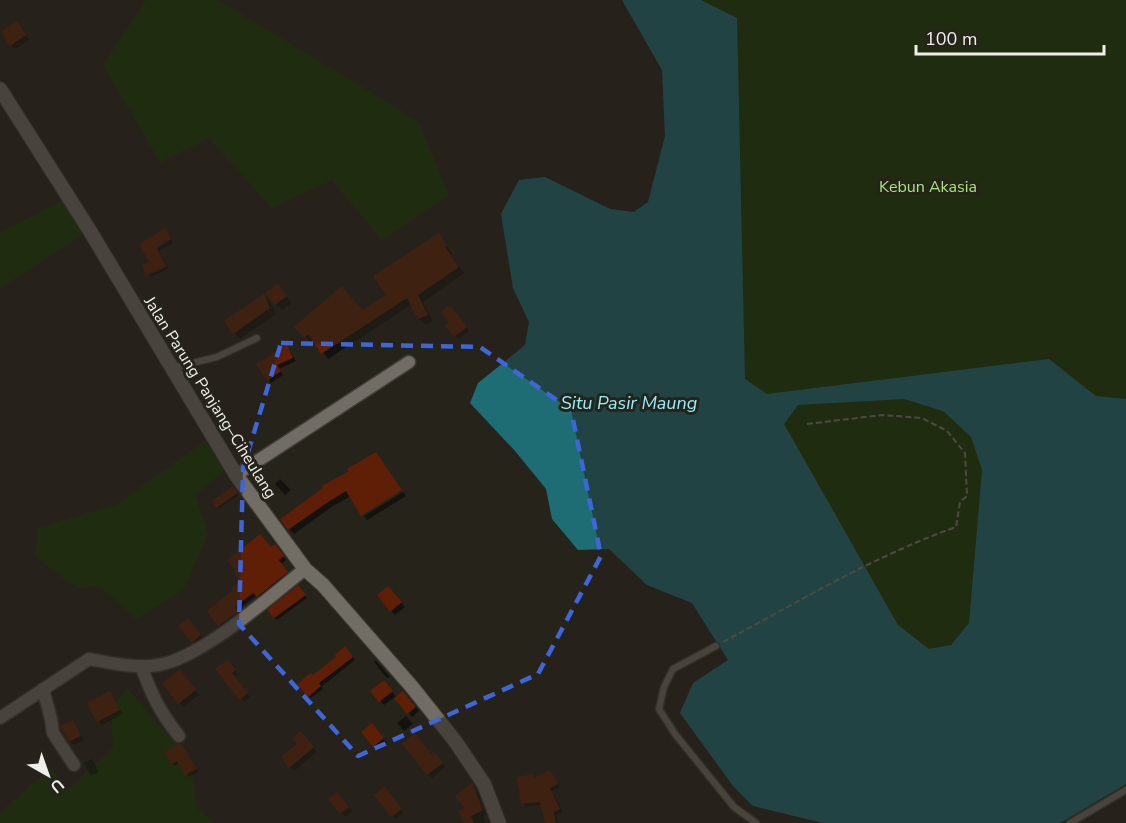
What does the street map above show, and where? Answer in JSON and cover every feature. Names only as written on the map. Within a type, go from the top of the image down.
[{"type":"street","name":"Jalan Parung Panjang–Ciheulang","points":[[0,88],[90,231],[236,475],[305,569],[323,585],[455,741],[484,784],[499,823]]},
{"type":"street","points":[[236,475],[409,363]]},
{"type":"street","points":[[0,718],[89,659],[141,666],[174,661],[207,643],[305,569]]},
{"type":"street","points":[[141,666],[161,714],[179,736]]},
{"type":"street","points":[[43,689],[53,733],[74,765]]},
{"type":"lane","points":[[171,368],[217,357],[257,339]]},
{"type":"lane","points":[[716,646],[673,669],[664,687],[659,709],[675,734],[734,807],[756,823]]},
{"type":"lane","points":[[1070,823],[1126,790]]},
{"type":"path","points":[[716,646],[877,560],[920,540],[957,527],[960,502],[967,496],[965,453],[947,431],[922,418],[882,415],[807,424]]},
{"type":"highlighted area","points":[[281,343],[480,347],[571,410],[601,556],[538,674],[358,756],[239,624],[243,469]]},
{"type":"green space","points":[[146,0],[218,0],[418,121],[449,195],[382,240],[332,180],[272,208],[209,138],[160,162],[103,65]]},
{"type":"green space","name":"Kebun Akasia","points":[[701,0],[1126,0],[1126,399],[1096,396],[1049,359],[766,394],[745,379],[737,18]]},
{"type":"green space","points":[[73,195],[93,228],[0,288],[0,233]]},
{"type":"green space","points":[[904,399],[943,410],[971,437],[982,470],[969,623],[951,645],[929,649],[898,625],[783,424],[798,405]]},
{"type":"green space","points":[[216,433],[234,463],[195,495],[208,534],[183,590],[136,619],[101,587],[77,588],[35,556],[38,528],[116,505]]},
{"type":"green space","points":[[127,688],[190,761],[197,808],[214,823],[0,823],[0,813],[51,768],[67,790],[113,748],[111,710]]},
{"type":"water","name":"Situ Pasir Maung","points":[[622,0],[701,0],[737,18],[745,379],[767,394],[1049,359],[1096,396],[1126,399],[1126,784],[1060,823],[823,823],[753,806],[733,786],[680,713],[693,683],[728,660],[692,603],[647,585],[609,549],[578,550],[552,519],[546,489],[515,451],[470,403],[478,383],[525,345],[529,322],[513,288],[501,214],[519,180],[545,177],[610,209],[634,212],[648,202],[665,136],[662,70]],"holes":[[[904,399],[943,411],[971,437],[982,470],[969,623],[951,645],[929,649],[898,625],[784,424],[798,405]]]},
{"type":"building","points":[[17,21],[26,35],[10,46],[1,32]]},
{"type":"building","points":[[165,228],[171,239],[157,248],[166,266],[146,275],[142,265],[149,262],[139,244]]},
{"type":"building","points":[[439,233],[447,246],[445,247],[459,267],[418,295],[428,315],[418,319],[407,298],[321,354],[308,334],[304,338],[294,327],[342,286],[362,310],[386,295],[373,276]]},
{"type":"building","points":[[278,284],[287,296],[275,305],[265,293]]},
{"type":"building","points":[[264,294],[270,308],[233,334],[224,321]]},
{"type":"building","points":[[450,305],[467,327],[454,337],[445,326],[449,323],[441,312]]},
{"type":"building","points":[[287,345],[293,358],[277,365],[281,371],[267,381],[256,364]]},
{"type":"building","points":[[376,452],[402,490],[361,516],[346,491],[288,530],[280,519],[323,488],[322,486]]},
{"type":"building","points":[[233,486],[238,493],[216,508],[212,501]]},
{"type":"building","points":[[260,534],[271,547],[275,544],[283,554],[284,556],[279,560],[288,572],[257,597],[253,593],[235,607],[238,612],[218,626],[207,611],[233,590],[231,588],[240,581],[227,560]]},
{"type":"building","points":[[298,585],[306,595],[274,618],[267,610]]},
{"type":"building","points":[[388,586],[402,602],[390,612],[377,595]]},
{"type":"building","points":[[188,618],[201,635],[192,643],[178,626]]},
{"type":"building","points":[[345,646],[353,657],[319,683],[321,686],[308,697],[297,684],[336,657],[335,655]]},
{"type":"building","points":[[227,660],[236,670],[232,673],[248,693],[240,700],[215,669]]},
{"type":"building","points":[[180,669],[196,690],[178,704],[162,683]]},
{"type":"building","points":[[384,680],[393,691],[379,702],[370,691]]},
{"type":"building","points":[[110,691],[120,710],[97,722],[87,703]]},
{"type":"building","points":[[403,691],[416,707],[407,714],[394,698]]},
{"type":"building","points":[[73,720],[81,736],[69,742],[60,726]]},
{"type":"building","points":[[372,723],[384,738],[373,747],[361,732]]},
{"type":"building","points":[[301,731],[314,747],[289,768],[281,757],[297,744],[292,738]]},
{"type":"building","points":[[415,733],[431,754],[434,752],[443,763],[427,775],[402,744]]},
{"type":"building","points":[[181,744],[197,769],[184,775],[177,761],[171,764],[164,752]]},
{"type":"building","points":[[550,770],[558,784],[550,788],[560,809],[554,812],[556,823],[545,823],[540,802],[521,804],[517,777],[534,774],[534,778]]},
{"type":"building","points":[[472,783],[483,810],[471,816],[474,823],[464,823],[458,811],[465,808],[455,796]]},
{"type":"building","points":[[385,787],[402,809],[391,817],[374,795]]},
{"type":"building","points":[[337,792],[349,807],[340,814],[328,799]]}]
